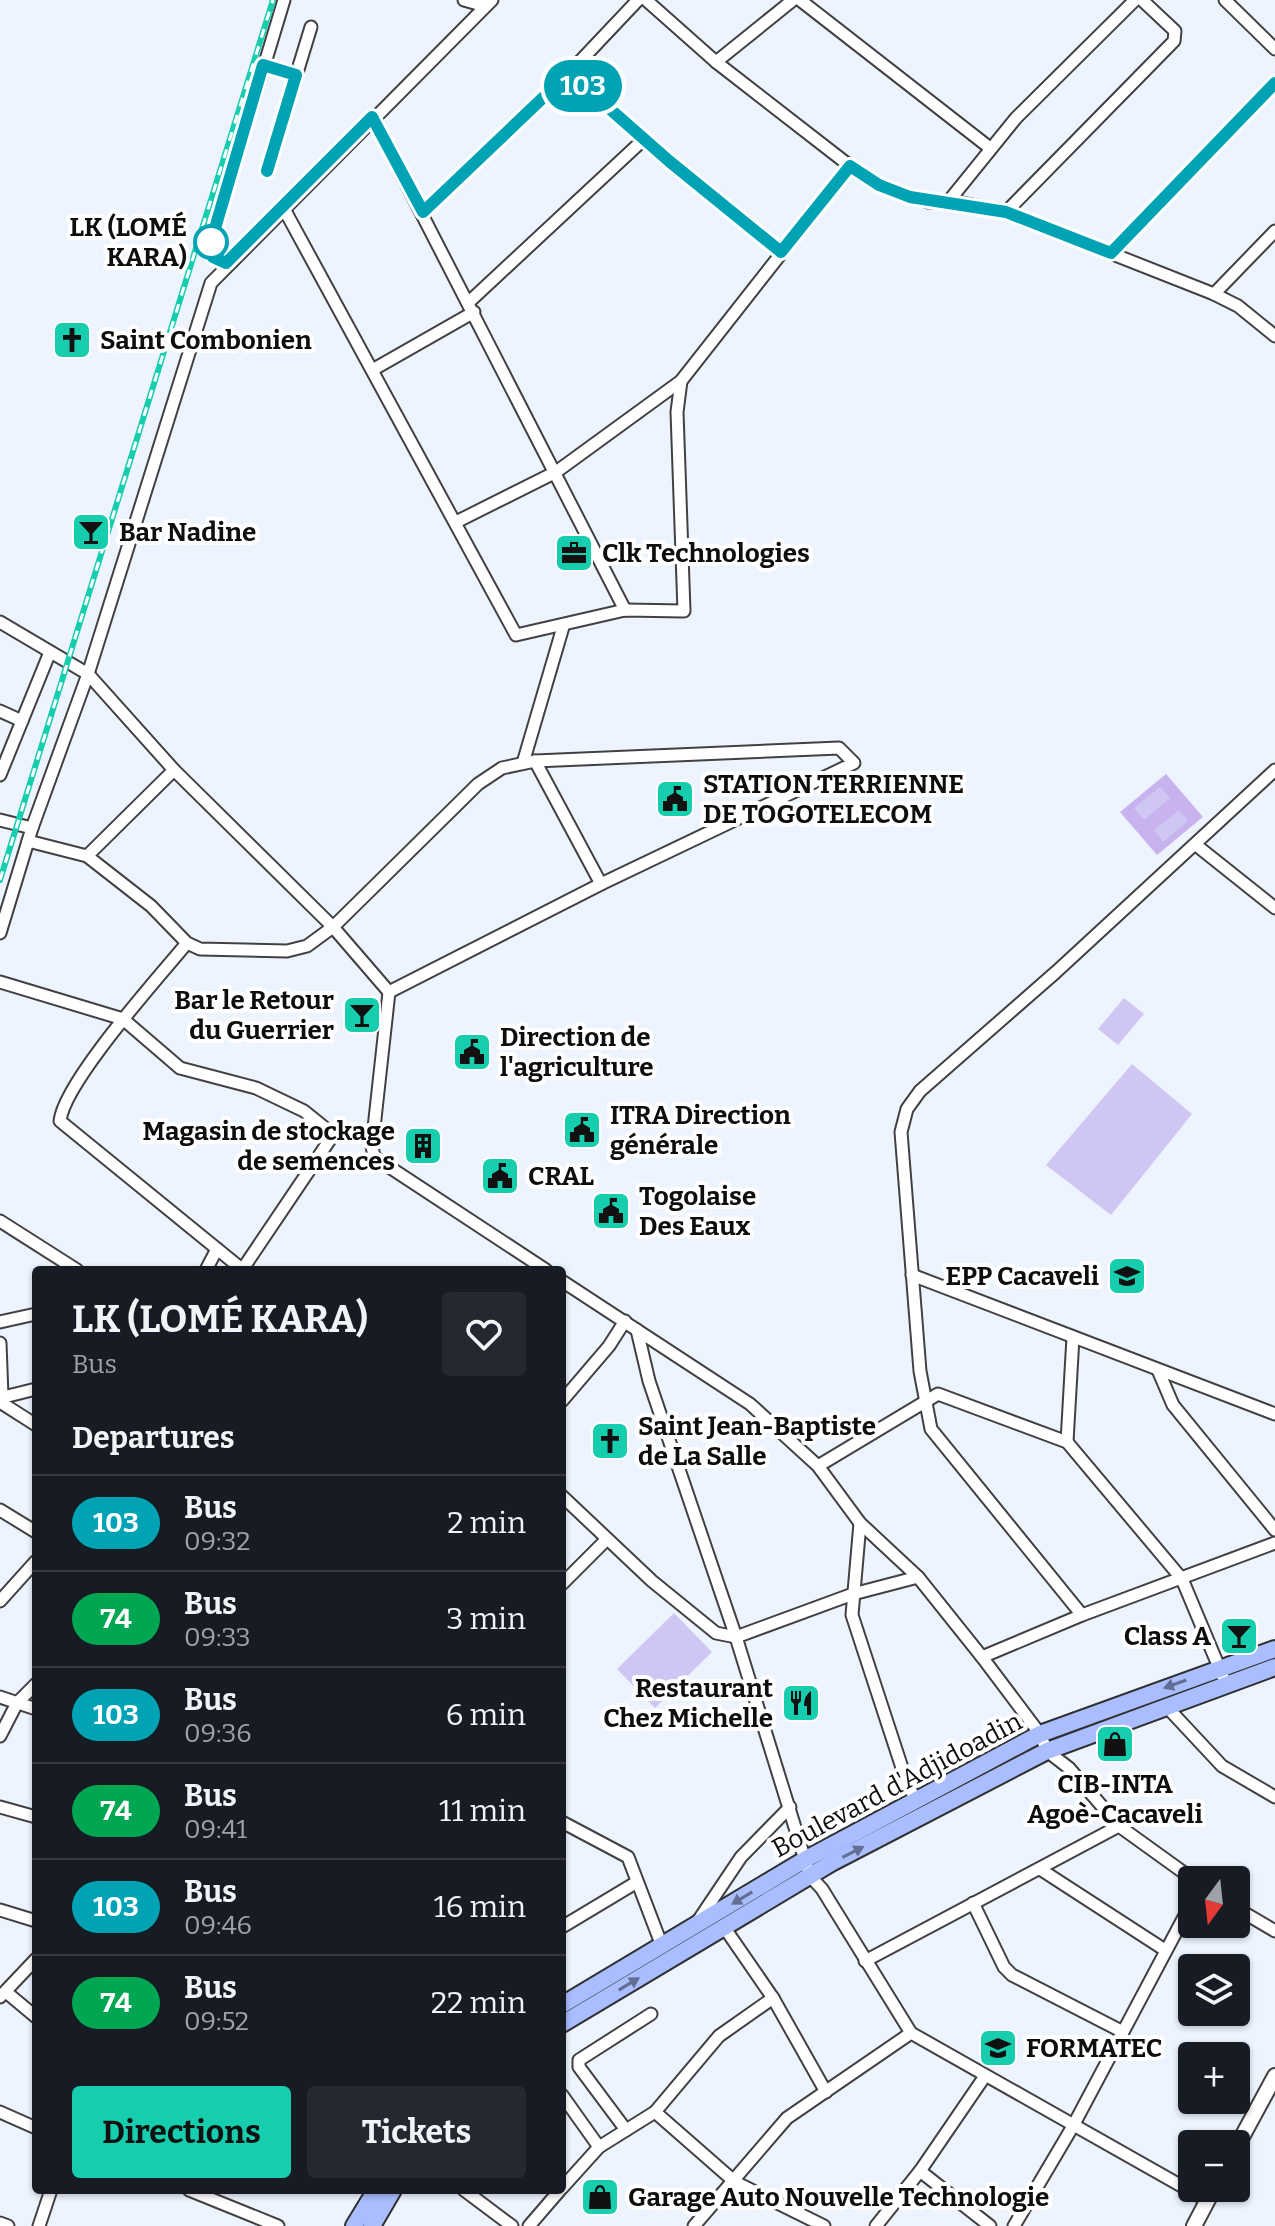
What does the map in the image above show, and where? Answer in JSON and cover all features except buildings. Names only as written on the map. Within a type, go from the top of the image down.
[{"type":"main road","name":"Boulevard d'Adjidoadin","points":[[566,2020],[586,2000],[662,1946],[808,1867],[1047,1751],[1166,1706],[1275,1649]]},
{"type":"main road","name":"Boulevard d'Adjidoadin","points":[[566,2004],[586,2000],[724,1927],[808,1867],[916,1801],[1040,1734],[1224,1676],[1275,1667]]},
{"type":"main road","points":[[354,2226],[374,2194]]},
{"type":"main road","points":[[372,2226],[391,2194]]},
{"type":"street","points":[[226,263],[213,257],[211,242],[284,0]]},
{"type":"street","points":[[464,0],[488,3]]},
{"type":"street","points":[[423,212],[569,73],[638,0]]},
{"type":"street","points":[[646,0],[716,62],[879,185],[910,197],[1006,212],[1214,294],[1238,306],[1275,336]]},
{"type":"street","points":[[716,62],[793,0]]},
{"type":"street","points":[[800,0],[990,148]]},
{"type":"street","points":[[948,202],[990,148],[1135,0]]},
{"type":"street","points":[[1006,212],[1174,41],[1175,31],[1142,0]]},
{"type":"street","points":[[1225,0],[1275,49]]},
{"type":"street","points":[[0,933],[32,828],[88,674],[211,283],[226,263],[488,3]]},
{"type":"street","points":[[267,171],[311,27]]},
{"type":"street","points":[[263,65],[296,75]]},
{"type":"street","points":[[569,73],[643,140],[781,252]]},
{"type":"street","points":[[1111,253],[1275,83]]},
{"type":"street","points":[[372,117],[625,610]]},
{"type":"street","points":[[374,369],[472,307],[643,140]]},
{"type":"street","points":[[456,522],[556,472],[681,381],[850,166]]},
{"type":"street","points":[[283,207],[374,369],[513,633],[521,636],[625,610],[684,611],[677,412],[681,381]]},
{"type":"street","points":[[1214,294],[1275,231]]},
{"type":"street","points":[[0,622],[88,674],[174,770],[333,927],[389,992],[372,1146],[374,1157],[540,1266]]},
{"type":"street","points":[[563,627],[529,762],[601,884]]},
{"type":"street","points":[[0,775],[50,652]]},
{"type":"street","points":[[0,711],[22,721]]},
{"type":"street","points":[[28,841],[87,856],[151,906],[187,943],[213,950],[287,951],[307,946],[333,927],[478,784],[502,768],[529,762],[839,748],[854,763],[601,884],[389,992]]},
{"type":"street","points":[[87,856],[174,770]]},
{"type":"street","points":[[1082,1615],[936,1439],[924,1400],[901,1132],[907,1109],[920,1091],[1196,845],[1275,770]]},
{"type":"street","points":[[0,820],[32,828]]},
{"type":"street","points":[[1196,845],[1275,908]]},
{"type":"street","points":[[187,943],[123,1019],[66,1100],[60,1121],[237,1266]]},
{"type":"street","points":[[0,982],[123,1019],[180,1068],[256,1088],[304,1111],[331,1135],[245,1266]]},
{"type":"street","points":[[0,1221],[71,1266]]},
{"type":"street","points":[[208,1266],[217,1249]]},
{"type":"street","points":[[912,1275],[1275,1414]]},
{"type":"street","points":[[566,1284],[750,1404],[818,1466],[860,1523],[918,1577],[1040,1734],[1047,1751],[1069,1768],[1119,1826],[1178,1868]]},
{"type":"street","points":[[0,1322],[32,1315]]},
{"type":"street","points":[[566,1396],[609,1346],[625,1321]]},
{"type":"street","points":[[637,1330],[652,1389],[736,1637],[808,1867],[865,1961],[911,2033],[1073,2126],[1178,2178]]},
{"type":"street","points":[[1067,1442],[1073,1337]]},
{"type":"street","points":[[0,1343],[1,1399]]},
{"type":"street","points":[[1158,1370],[1173,1405],[1275,1530]]},
{"type":"street","points":[[1,1399],[32,1390]]},
{"type":"street","points":[[818,1466],[938,1394],[950,1395],[1067,1442],[1182,1579],[1224,1676]]},
{"type":"street","points":[[1,1399],[32,1422]]},
{"type":"street","points":[[566,1500],[606,1540],[711,1630],[736,1637],[853,1594],[918,1577]]},
{"type":"street","points":[[0,1510],[32,1530]]},
{"type":"street","points":[[860,1523],[852,1615],[916,1801]]},
{"type":"street","points":[[566,1580],[606,1540]]},
{"type":"street","points":[[982,1657],[1082,1615],[1275,1543]]},
{"type":"street","points":[[0,1601],[32,1565]]},
{"type":"street","points":[[0,1736],[17,1703],[32,1688]]},
{"type":"street","points":[[0,1697],[32,1708]]},
{"type":"street","points":[[1166,1706],[1222,1766],[1275,1797]]},
{"type":"street","points":[[0,1807],[32,1816]]},
{"type":"street","points":[[696,1926],[741,1857],[790,1807]]},
{"type":"street","points":[[566,1824],[625,1854],[662,1946]]},
{"type":"street","points":[[865,1961],[1119,1826]]},
{"type":"street","points":[[1040,1869],[1165,1950]]},
{"type":"street","points":[[566,1925],[637,1882]]},
{"type":"street","points":[[973,1903],[1012,1975],[1121,2031]]},
{"type":"street","points":[[0,1910],[32,1920]]},
{"type":"street","points":[[1250,1916],[1275,1931]]},
{"type":"street","points":[[724,1927],[773,1998],[826,2092]]},
{"type":"street","points":[[1014,2226],[1073,2126],[1178,1927]]},
{"type":"street","points":[[32,1963],[3,1994],[32,2014]]},
{"type":"street","points":[[566,2183],[599,2147],[655,2112],[719,2036],[773,1998]]},
{"type":"street","points":[[626,2130],[579,2067],[579,2060],[651,2014]]},
{"type":"street","points":[[694,2226],[787,2118],[911,2033]]},
{"type":"street","points":[[876,2226],[920,2171],[985,2076]]},
{"type":"street","points":[[1246,2130],[1275,2076]]},
{"type":"street","points":[[566,2101],[599,2147]]},
{"type":"street","points":[[0,2112],[32,2126]]},
{"type":"street","points":[[655,2112],[735,2182],[824,2226]]},
{"type":"street","points":[[920,2171],[990,2226]]},
{"type":"street","points":[[39,2226],[50,2194]]},
{"type":"street","points":[[199,2194],[278,2226]]},
{"type":"street","points":[[469,2194],[512,2226]]},
{"type":"street","points":[[529,2226],[557,2194]]},
{"type":"street","points":[[1194,2226],[1207,2202]]},
{"type":"street","points":[[0,2223],[8,2226]]},
{"type":"shaded area","points":[[1166,774],[1203,817],[1157,855],[1120,812]]},
{"type":"shaded area","points":[[1160,787],[1170,798],[1144,820],[1134,808]]},
{"type":"shaded area","points":[[1179,810],[1188,821],[1163,842],[1154,830]]},
{"type":"shaded area","points":[[1124,998],[1144,1014],[1118,1045],[1098,1029]]},
{"type":"shaded area","points":[[1132,1064],[1192,1114],[1111,1215],[1046,1165]]},
{"type":"shaded area","points":[[674,1613],[712,1652],[655,1708],[617,1669]]},
{"type":"railway","points":[[0,880],[273,0]]},
{"type":"bus line","name":"103","points":[[267,171],[296,75],[263,65],[211,242],[213,257],[226,263],[372,117],[423,212],[569,73],[643,140],[781,252],[850,166],[879,185],[910,197],[928,202],[958,202],[1006,212],[1111,253],[1275,83]]},
{"type":"place","name":"LK (LOMÉ KARA)","points":[[211,242]]},
{"type":"place","name":"Saint Combonien","points":[[72,340]]},
{"type":"place","name":"Bar Nadine","points":[[91,532]]},
{"type":"place","name":"Clk Technologies","points":[[574,553]]},
{"type":"place","name":"STATION TERRIENNE DE TOGOTELECOM","points":[[675,799]]},
{"type":"place","name":"Bar le Retour du Guerrier","points":[[362,1015]]},
{"type":"place","name":"Direction de l'agriculture","points":[[472,1052]]},
{"type":"place","name":"ITRA Direction générale","points":[[582,1130]]},
{"type":"place","name":"Magasin de stockage de semences","points":[[423,1146]]},
{"type":"place","name":"CRAL","points":[[500,1176]]},
{"type":"place","name":"Togolaise Des Eaux","points":[[611,1211]]},
{"type":"place","name":"EPP Cacaveli","points":[[1127,1276]]},
{"type":"place","name":"Saint Jean-Baptiste de La Salle","points":[[610,1441]]},
{"type":"place","name":"Class A","points":[[1239,1636]]},
{"type":"place","name":"Restaurant Chez Michelle","points":[[801,1703]]},
{"type":"place","name":"CIB-INTA Agoè-Cacaveli","points":[[1115,1744]]},
{"type":"place","name":"FORMATEC","points":[[998,2048]]},
{"type":"place","name":"Garage Auto Nouvelle Technologie","points":[[600,2197]]}]
